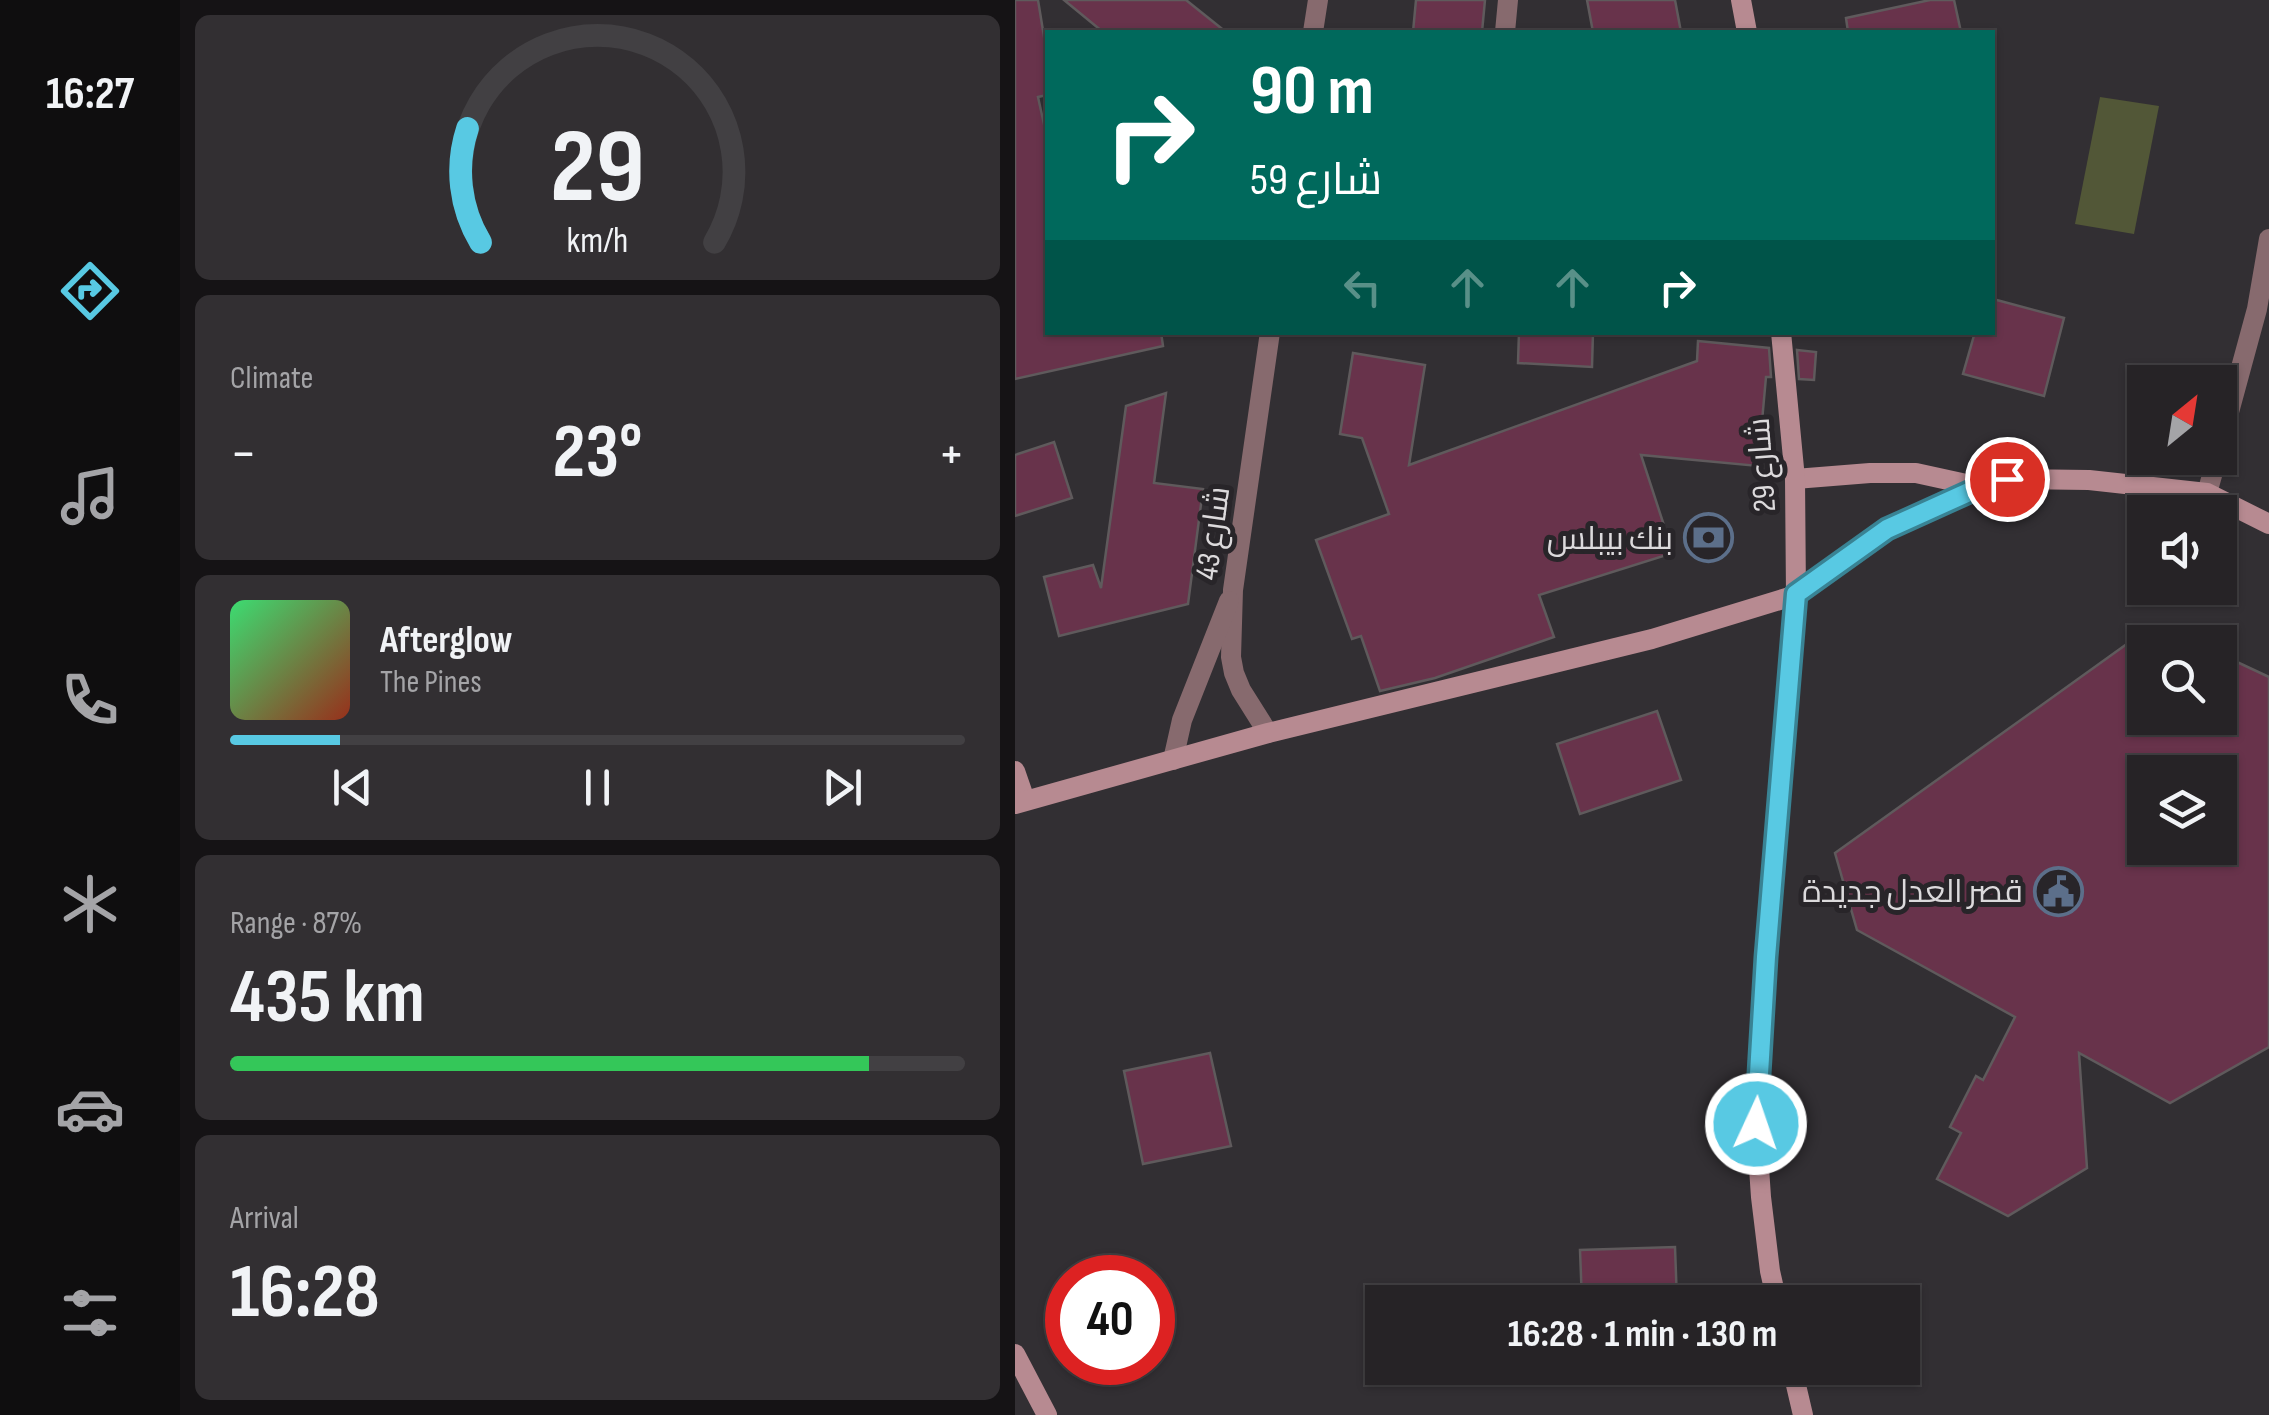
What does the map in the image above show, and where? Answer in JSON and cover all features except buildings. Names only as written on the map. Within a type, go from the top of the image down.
[{"type":"street","points":[[1313,30],[1318,0]]},
{"type":"street","points":[[1505,30],[1508,0]]},
{"type":"street","points":[[1741,0],[1747,30]]},
{"type":"street","points":[[2237,383],[2257,309],[2269,239]]},
{"type":"street","name":"شارع 43","points":[[1268,733],[1241,690],[1231,657],[1233,590],[1270,335]]},
{"type":"street","name":"شارع 29","points":[[1774,1285],[1756,1124],[1796,594],[1795,479],[1781,335]]},
{"type":"street","points":[[1795,479],[1916,473],[1980,487]]},
{"type":"street","points":[[2207,494],[2212,475]]},
{"type":"street","points":[[1015,770],[1020,802],[1268,733],[1652,639],[1796,594],[1887,529],[2007,479],[2089,480],[2207,494],[2269,524]]},
{"type":"street","points":[[1173,760],[1181,720],[1233,590]]},
{"type":"street","points":[[1015,1354],[1047,1415]]},
{"type":"street","points":[[1796,1385],[1803,1415]]},
{"type":"green space","points":[[2100,97],[2159,106],[2134,234],[2075,224]]},
{"type":"place","name":"بنك بيبلس","points":[[1708,538]]},
{"type":"place","name":"قصر العدل جديدة","points":[[2058,891]]},
{"type":"route","points":[[1756,1124],[1796,594],[1887,529],[2007,479]]}]
